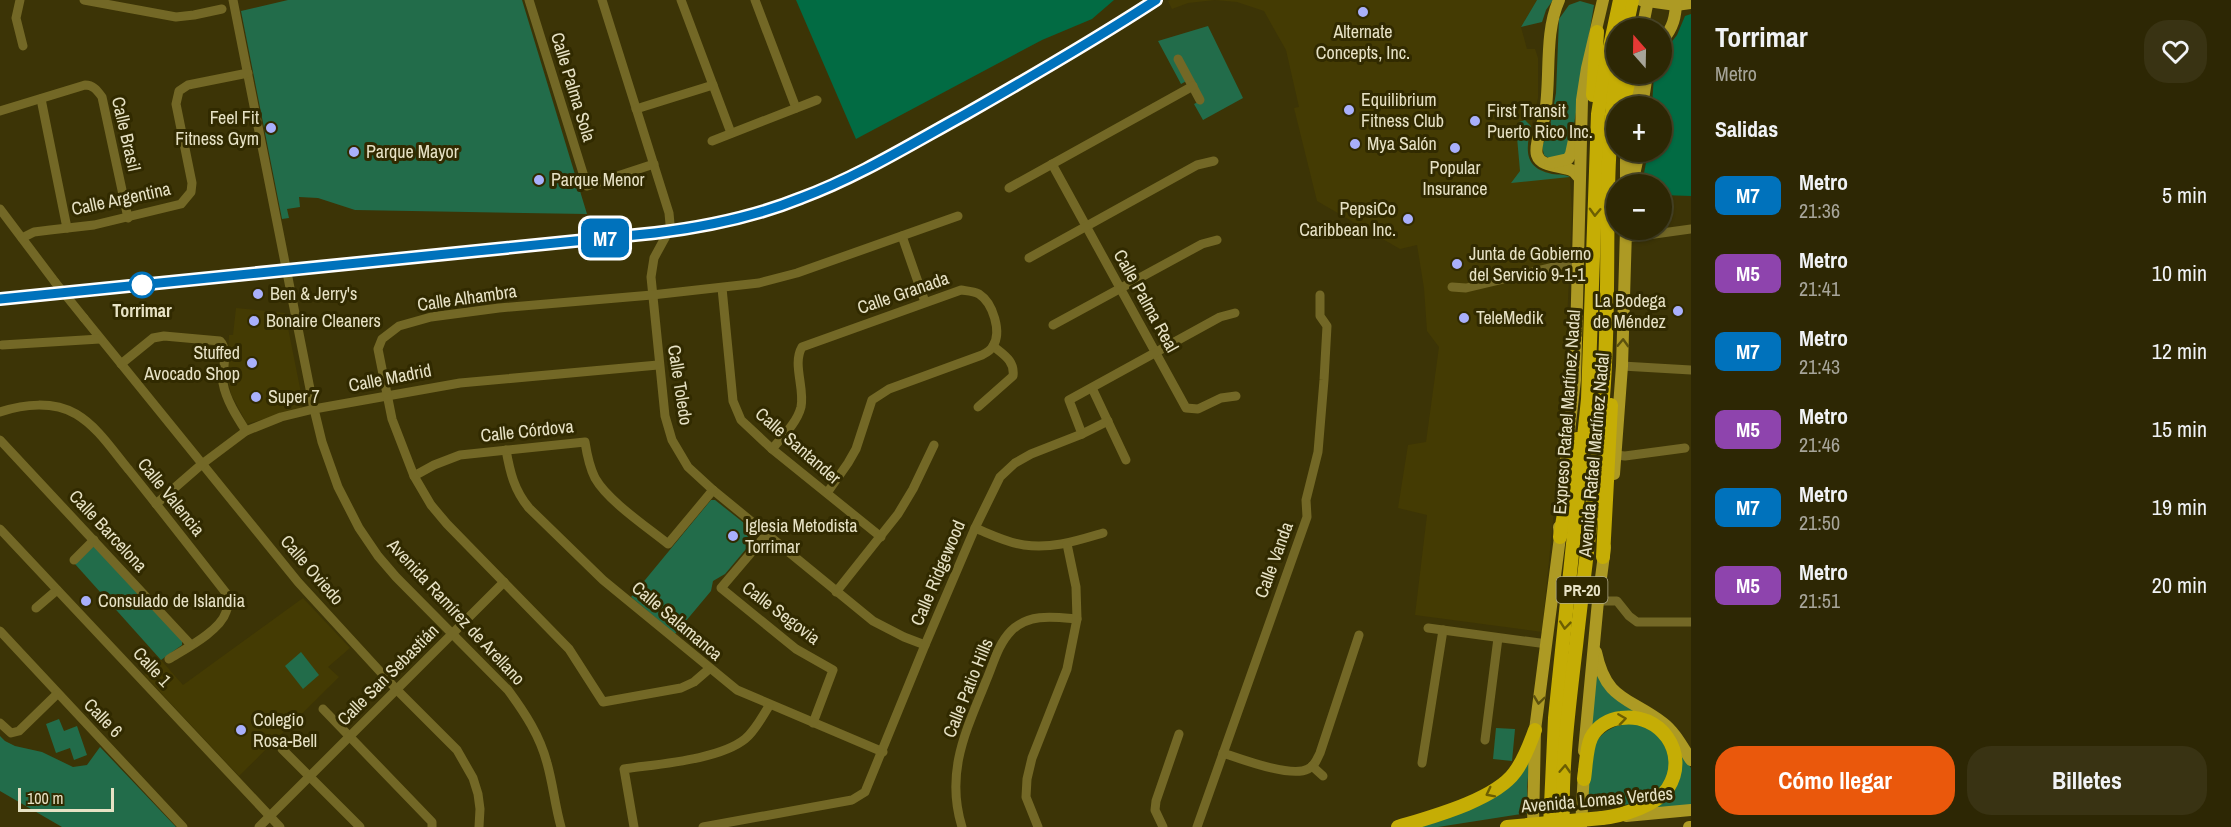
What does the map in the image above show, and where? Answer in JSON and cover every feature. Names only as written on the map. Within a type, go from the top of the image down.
[{"type":"highway","name":"Expreso Rafael Martínez Nadal","points":[[1618,18],[1620,0]]},
{"type":"highway","points":[[1628,18],[1632,0]]},
{"type":"highway","points":[[1597,32],[1589,145],[1603,185]]},
{"type":"highway","name":"Expreso Rafael Martínez Nadal","points":[[1550,827],[1555,718],[1588,399],[1603,185],[1611,114],[1611,84]]},
{"type":"highway","points":[[1603,185],[1613,162]]},
{"type":"highway","name":"Expreso Rafael Martínez Nadal","points":[[1563,827],[1568,715],[1598,451],[1606,352],[1603,185]]},
{"type":"highway","points":[[1603,557],[1612,394],[1606,352]]},
{"type":"highway","points":[[1560,537],[1578,437],[1588,399]]},
{"type":"highway","points":[[1584,779],[1590,740],[1596,730],[1605,723],[1619,718],[1635,717],[1649,721],[1666,735],[1676,766],[1668,789],[1649,804],[1606,818]]},
{"type":"highway","points":[[1398,827],[1496,791],[1515,774],[1535,730]]},
{"type":"highway","name":"Avenida Lomas Verdes","points":[[1507,827],[1606,818]]},
{"type":"main road","points":[[1559,0],[1552,26],[1545,113],[1536,150],[1537,156],[1547,164],[1573,171],[1580,178]]},
{"type":"main road","points":[[1547,164],[1568,159],[1571,154],[1587,68],[1603,0]]},
{"type":"main road","points":[[1641,0],[1691,3]]},
{"type":"main road","points":[[1644,18],[1648,0]]},
{"type":"main road","points":[[1672,24],[1676,3]]},
{"type":"main road","points":[[1580,178],[1582,100]]},
{"type":"main road","name":"Avenida Rafael Martínez Nadal","points":[[1533,827],[1535,730],[1560,537],[1559,526],[1575,380],[1580,178]]},
{"type":"main road","name":"Avenida Rafael Martínez Nadal","points":[[1581,827],[1584,739],[1603,557],[1610,522],[1622,366],[1626,240]]},
{"type":"main road","points":[[1594,642],[1601,672],[1608,686],[1622,698],[1664,723],[1691,760]]},
{"type":"main road","name":"Avenida Lomas Verdes","points":[[1606,818],[1691,810]]},
{"type":"street","points":[[20,0],[16,18],[23,46]]},
{"type":"street","points":[[84,0],[176,17],[222,9]]},
{"type":"street","name":"Avenida Ramírez de Arellano","points":[[233,0],[314,409],[331,469],[359,528],[396,578],[508,690],[534,730],[547,763],[561,827]]},
{"type":"street","name":"Calle Palma Sola","points":[[529,0],[587,186],[654,164]]},
{"type":"street","points":[[602,0],[669,213],[670,224]]},
{"type":"street","points":[[681,0],[731,133]]},
{"type":"street","points":[[755,0],[796,108]]},
{"type":"street","points":[[1178,59],[1200,100]]},
{"type":"street","name":"Calle Argentina","points":[[22,238],[34,232],[94,225],[181,204],[191,192],[192,183],[176,104],[179,91],[188,86],[248,74]]},
{"type":"street","name":"Calle Brasil","points":[[0,111],[91,85],[102,97],[128,218]]},
{"type":"street","points":[[636,109],[713,86]]},
{"type":"street","points":[[1009,188],[1193,86]]},
{"type":"street","points":[[41,99],[67,228]]},
{"type":"street","points":[[712,141],[816,100]]},
{"type":"street","points":[[1029,258],[1197,165],[1214,161]]},
{"type":"street","name":"Calle Palma Real","points":[[1052,164],[1186,408],[1198,409],[1221,398],[1236,396]]},
{"type":"street","name":"Calle Oviedo","points":[[2,214],[100,339],[298,582],[397,690],[457,750],[478,794],[479,827]]},
{"type":"street","name":"Calle Alhambra","points":[[709,669],[694,682],[681,688],[603,702],[569,650],[431,505],[414,476],[398,439],[378,349],[382,339],[399,326],[431,317],[499,308],[759,283],[797,273],[958,216]]},
{"type":"street","points":[[1672,230],[1691,229]]},
{"type":"street","name":"Calle Toledo","points":[[666,236],[654,258],[651,277],[658,365],[665,416],[672,440],[688,467],[836,592],[880,625],[925,645]]},
{"type":"street","points":[[902,236],[925,302]]},
{"type":"street","points":[[1053,325],[1202,244],[1217,240]]},
{"type":"street","points":[[1452,287],[1466,288],[1578,261]]},
{"type":"street","name":"Calle Santander","points":[[722,288],[732,401],[736,411],[746,426],[772,449],[881,537]]},
{"type":"street","name":"Calle Granada","points":[[772,449],[799,414],[802,405],[798,358],[802,347],[961,290],[979,294],[990,305],[996,323],[997,336],[993,346]]},
{"type":"street","name":"Calle Vanda","points":[[1197,827],[1307,516],[1306,500],[1318,452],[1324,380],[1327,326],[1320,316],[1320,295]]},
{"type":"street","points":[[1082,434],[1069,400],[1220,317],[1235,314]]},
{"type":"street","points":[[121,364],[153,338],[164,336],[220,341],[224,346],[223,380],[226,393],[246,431]]},
{"type":"street","points":[[2,345],[100,339]]},
{"type":"street","points":[[827,493],[856,449],[872,400],[889,388],[982,355],[993,346],[1012,362],[1013,376],[978,407]]},
{"type":"street","name":"Calle Madrid","points":[[156,504],[202,464],[246,431],[281,417],[460,383],[658,365]]},
{"type":"street","points":[[1622,366],[1691,370]]},
{"type":"street","points":[[1092,388],[1126,460]]},
{"type":"street","name":"Calle Valencia","points":[[0,412],[36,405],[60,408],[75,414],[99,433],[226,593],[228,603],[222,619],[192,645],[169,658]]},
{"type":"street","name":"Calle Ridgewood","points":[[703,827],[852,800],[865,792],[975,528],[1000,477],[1014,463],[1108,421]]},
{"type":"street","name":"Calle Barcelona","points":[[0,440],[192,645]]},
{"type":"street","name":"Calle Córdova","points":[[414,476],[460,455],[585,442],[588,462],[596,479],[607,494],[668,544],[713,490]]},
{"type":"street","points":[[836,592],[881,537],[913,489],[934,445]]},
{"type":"street","points":[[1615,455],[1685,448]]},
{"type":"street","name":"Calle Salamanca","points":[[506,450],[513,482],[529,508],[603,580],[709,669],[737,690],[769,706],[883,752]]},
{"type":"street","points":[[975,528],[1022,545],[1046,546],[1066,544],[1103,533]]},
{"type":"street","name":"Calle 1","points":[[0,529],[280,827]]},
{"type":"street","name":"Calle Segovia","points":[[767,534],[721,588],[796,649],[833,670],[813,723]]},
{"type":"street","points":[[74,560],[94,540]]},
{"type":"street","points":[[1038,827],[1026,797],[1027,779],[1032,758],[1067,669],[1077,619],[1076,587],[1066,544]]},
{"type":"street","name":"Calle San Sebastián","points":[[270,816],[504,582]]},
{"type":"street","points":[[36,608],[57,590]]},
{"type":"street","points":[[1598,601],[1616,603],[1637,622],[1691,622]]},
{"type":"street","name":"Calle Patio Hills","points":[[962,827],[957,811],[956,765],[963,736],[1001,645],[1011,631],[1033,619],[1049,616],[1077,619]]},
{"type":"street","points":[[1428,628],[1547,644]]},
{"type":"street","points":[[1422,763],[1443,630]]},
{"type":"street","name":"Calle 6","points":[[0,631],[183,827]]},
{"type":"street","points":[[1223,753],[1246,761],[1292,771],[1308,769],[1312,766],[1320,753],[1359,635]]},
{"type":"street","points":[[1485,740],[1497,638]]},
{"type":"street","points":[[0,723],[11,733],[19,731],[57,694]]},
{"type":"street","points":[[634,827],[624,769],[712,754],[728,749],[746,738],[769,706]]},
{"type":"street","points":[[323,709],[432,822],[432,827]]},
{"type":"street","points":[[1161,826],[1155,810],[1156,801],[1179,734]]},
{"type":"street","points":[[282,749],[360,827]]},
{"type":"street","points":[[1312,766],[1323,776]]},
{"type":"street","points":[[259,827],[270,816]]},
{"type":"shaded area","points":[[1215,0],[1188,3],[1172,9],[1168,1]]},
{"type":"shaded area","points":[[1215,0],[1537,0],[1521,27],[1527,49],[1535,49],[1538,58],[1538,98],[1529,136],[1528,155],[1530,163],[1536,168],[1570,177],[1572,213],[1562,429],[1542,632],[1415,615],[1427,515],[1398,508],[1408,445],[1426,442],[1439,347],[1427,331],[1424,288],[1417,245],[1400,249],[1317,201],[1294,108],[1299,107],[1286,50],[1264,11],[1237,2]]},
{"type":"shaded area","points":[[236,308],[285,313],[303,403],[301,408],[247,424],[231,394],[227,375],[229,335],[233,335]]},
{"type":"shaded area","name":"Colegio Rosa-Bell","points":[[303,598],[350,648],[328,667],[339,677],[239,776],[144,675],[161,660],[183,685]]},
{"type":"green space","points":[[288,0],[522,0],[587,214],[355,210],[318,198],[299,197],[300,207],[287,209],[289,218],[282,219],[241,11]]},
{"type":"green space","points":[[796,0],[1114,0],[1092,19],[1042,40],[856,139]]},
{"type":"green space","points":[[1537,0],[1553,0],[1542,22],[1521,27]]},
{"type":"green space","points":[[1580,1],[1594,5],[1569,154],[1550,159],[1544,155],[1542,146],[1549,132],[1556,93],[1559,19],[1569,5]]},
{"type":"green space","points":[[1691,14],[1691,196],[1672,195],[1672,174],[1644,174],[1646,162],[1672,162],[1672,96],[1653,96],[1653,84],[1672,84],[1672,41],[1685,16]]},
{"type":"green space","points":[[1208,26],[1243,98],[1203,120],[1194,104],[1204,99],[1192,78],[1181,84],[1158,41]]},
{"type":"green space","points":[[1525,120],[1531,126],[1528,150],[1531,162],[1543,171],[1570,177],[1511,183],[1520,171],[1516,126]]},
{"type":"green space","points":[[711,500],[715,500],[754,531],[756,537],[725,574],[713,581],[711,591],[675,634],[631,597]]},
{"type":"green space","points":[[94,546],[182,640],[182,645],[161,660],[75,564]]},
{"type":"green space","points":[[301,652],[319,675],[303,689],[285,666]]},
{"type":"green space","points":[[1594,670],[1646,716],[1632,714],[1590,737]]},
{"type":"green space","points":[[59,719],[64,731],[77,726],[87,755],[74,760],[70,748],[56,753],[46,724]]},
{"type":"green space","points":[[1627,723],[1643,725],[1657,732],[1671,757],[1667,783],[1643,803],[1588,808],[1589,767],[1595,744],[1601,735]]},
{"type":"green space","points":[[1496,728],[1515,729],[1512,761],[1493,759]]},
{"type":"green space","points":[[0,736],[15,746],[42,752],[73,767],[87,765],[100,747],[176,827],[62,827],[0,791]]},
{"type":"green space","points":[[1680,750],[1691,768],[1691,807],[1644,810],[1659,804]]},
{"type":"green space","points":[[1530,756],[1527,787],[1528,813],[1438,827],[1410,827],[1459,812]]},
{"type":"railway","points":[[245,275],[655,233],[711,224],[765,210],[821,190],[878,162],[1029,77],[1156,0]]},
{"type":"railway","points":[[0,300],[82,291]]},
{"type":"metro line","name":"M7","points":[[0,299],[655,233],[706,226],[743,217],[803,198],[849,177],[1082,48],[1156,0]]},
{"type":"place","name":"Alternate Concepts, Inc.","points":[[1363,12]]},
{"type":"place","name":"Equilibrium Fitness Club","points":[[1349,110]]},
{"type":"place","name":"First Transit Puerto Rico Inc.","points":[[1475,121]]},
{"type":"place","name":"Feel Fit Fitness Gym","points":[[271,128]]},
{"type":"place","name":"Mya Salón","points":[[1355,144]]},
{"type":"place","name":"Popular Insurance","points":[[1455,148]]},
{"type":"place","name":"Parque Mayor","points":[[354,152]]},
{"type":"place","name":"Parque Menor","points":[[539,180]]},
{"type":"place","name":"PepsiCo Caribbean Inc.","points":[[1408,219]]},
{"type":"place","name":"Junta de Gobierno del Servicio 9-1-1","points":[[1457,264]]},
{"type":"place","name":"Torrimar","points":[[142,285]]},
{"type":"place","name":"Ben & Jerry's","points":[[258,294]]},
{"type":"place","name":"La Bodega de Méndez","points":[[1678,311]]},
{"type":"place","name":"TeleMedik","points":[[1464,318]]},
{"type":"place","name":"Bonaire Cleaners","points":[[254,321]]},
{"type":"place","name":"Stuffed Avocado Shop","points":[[252,363]]},
{"type":"place","name":"Super 7","points":[[256,397]]},
{"type":"place","name":"Iglesia Metodista Torrimar","points":[[733,536]]},
{"type":"place","name":"Consulado de Islandia","points":[[86,601]]},
{"type":"place","name":"Colegio Rosa-Bell","points":[[241,730]]}]
